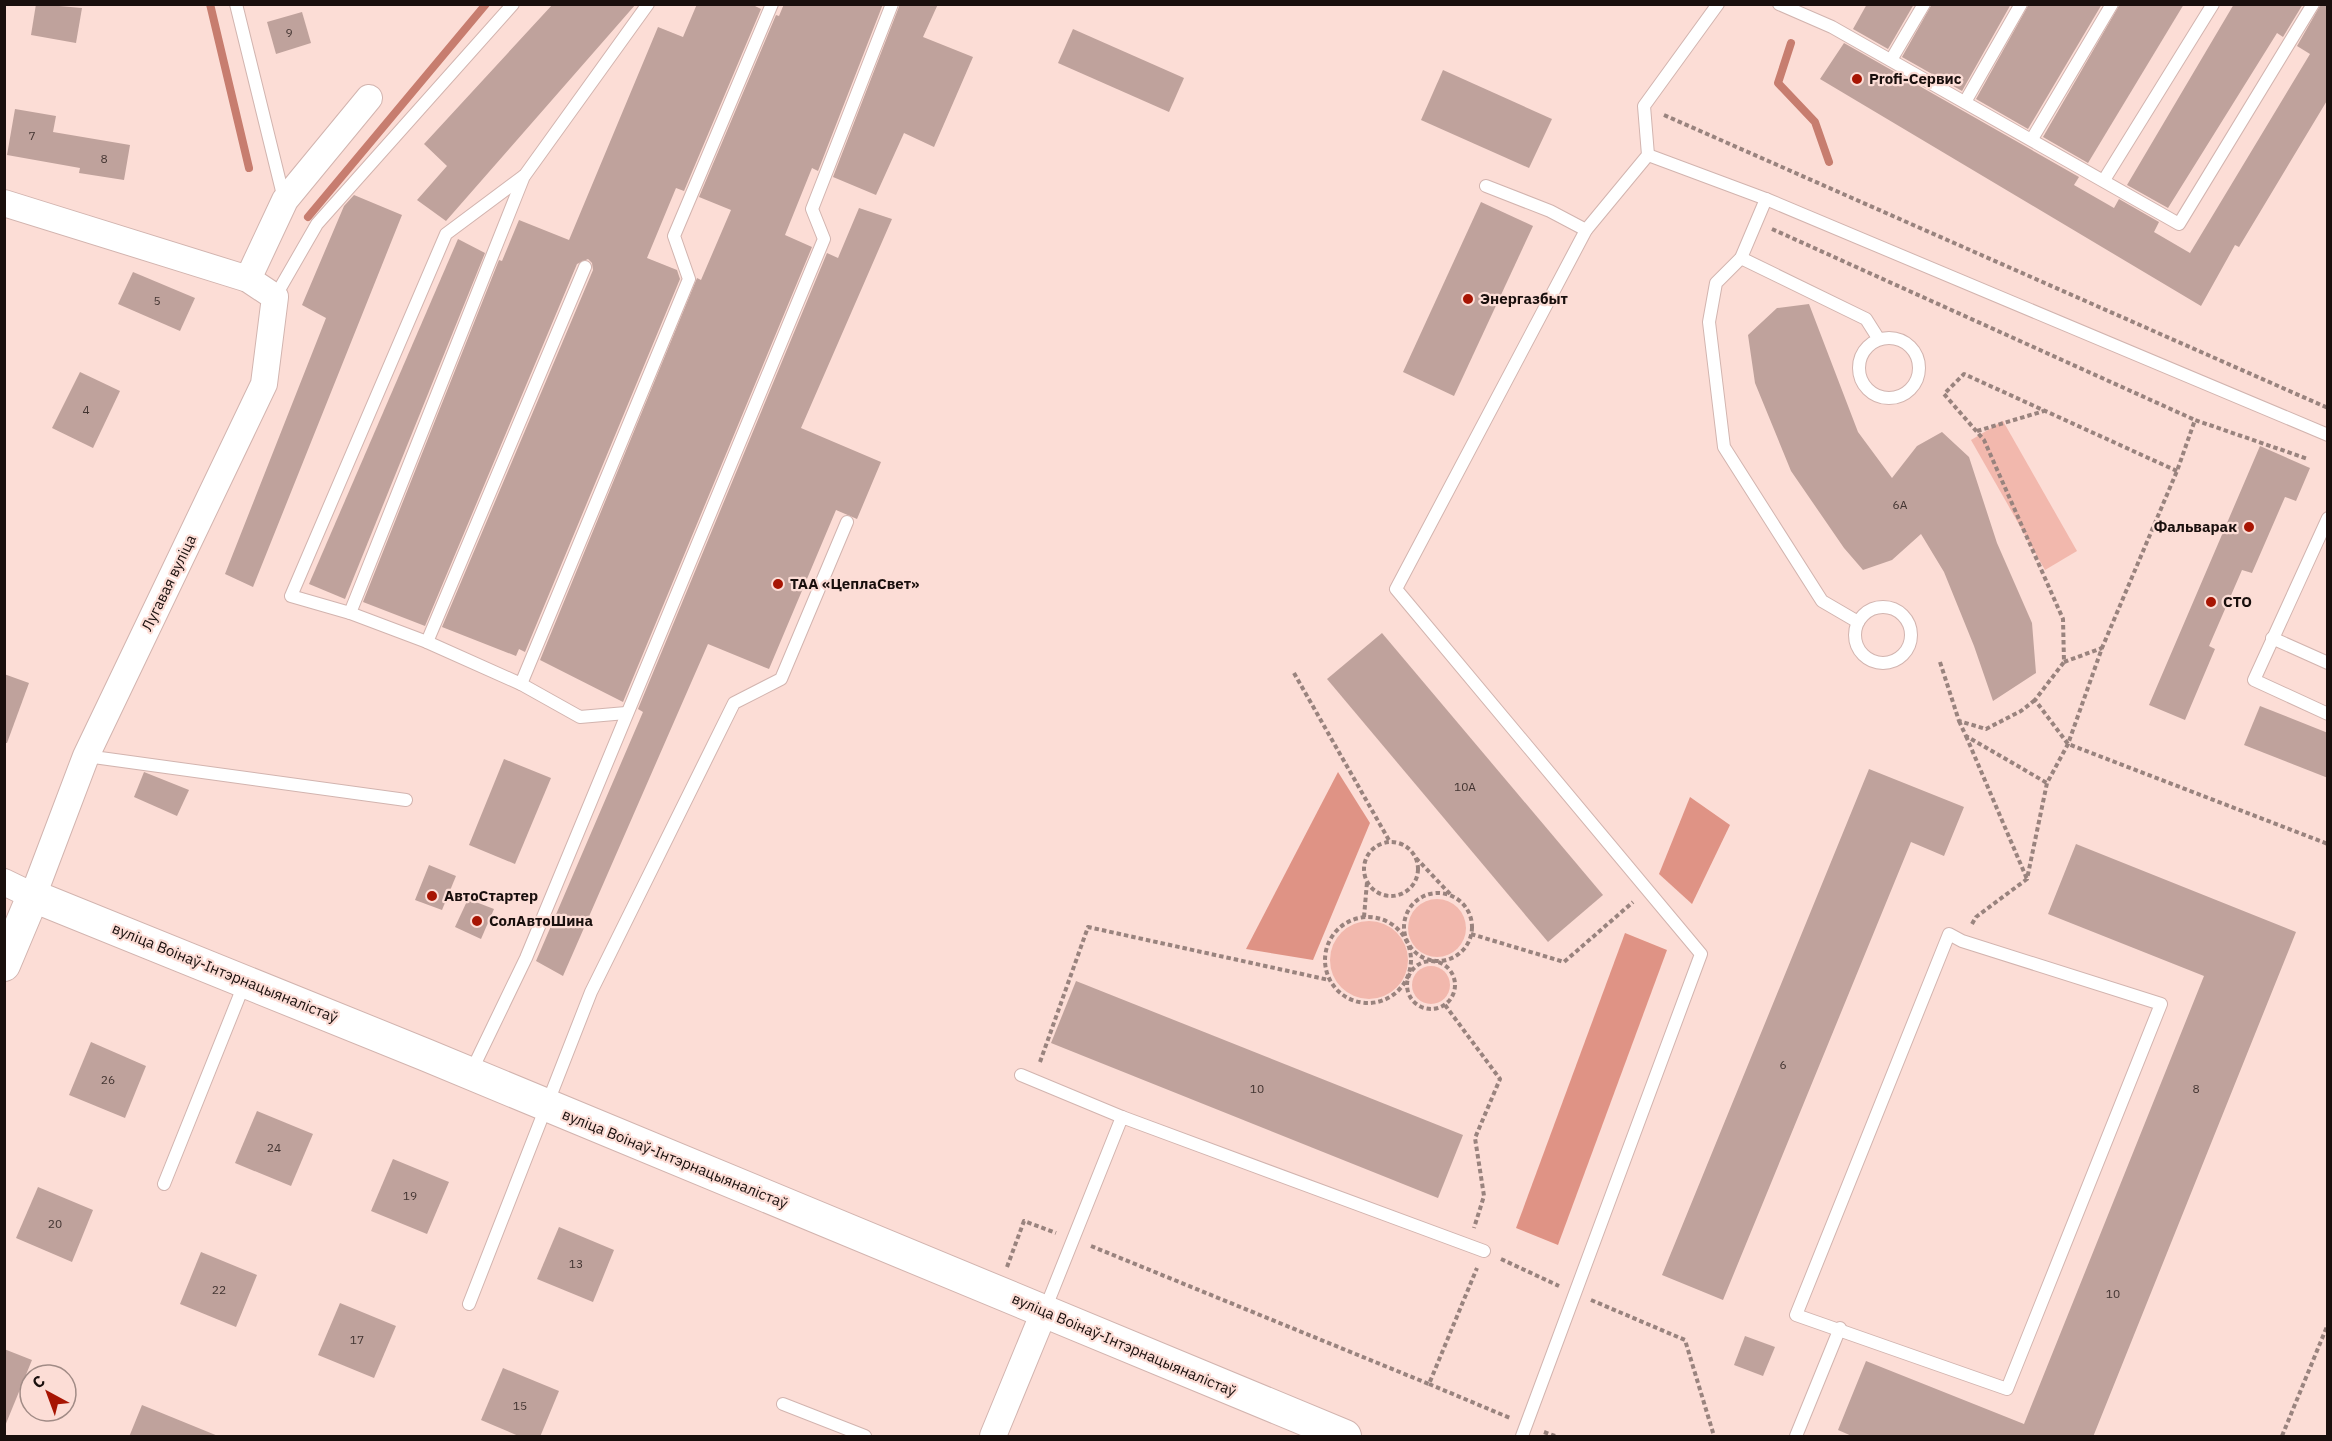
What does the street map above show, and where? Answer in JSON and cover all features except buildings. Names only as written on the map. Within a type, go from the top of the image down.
[{"type":"street","points":[[248,279],[285,200],[369,98]]},
{"type":"street","points":[[4,203],[248,279],[275,297]]},
{"type":"street","name":"Лугавая вуліца","points":[[33,896],[86,756],[264,384],[275,297]]},
{"type":"street","name":"вуліца Воінаў-Інтэрнацыяналістаў","points":[[4,882],[33,896],[245,981],[1345,1437]]},
{"type":"street","points":[[4,965],[33,896]]},
{"type":"street","points":[[993,1437],[1044,1312]]},
{"type":"lane","points":[[236,4],[285,200]]},
{"type":"lane","points":[[275,297],[317,224],[513,4]]},
{"type":"lane","points":[[350,613],[525,175],[648,4]]},
{"type":"lane","points":[[521,684],[689,279],[674,236],[772,4]]},
{"type":"lane","points":[[470,1074],[526,958],[824,239],[812,209],[892,4]]},
{"type":"lane","points":[[1522,1437],[1701,954],[1396,589],[1586,230],[1648,155],[1644,106],[1718,4]]},
{"type":"lane","points":[[1779,4],[1832,27],[2179,224],[2313,4]]},
{"type":"lane","points":[[1891,60],[1924,4]]},
{"type":"lane","points":[[1965,102],[2020,4]]},
{"type":"lane","points":[[2032,139],[2112,4]]},
{"type":"lane","points":[[2104,180],[2213,4]]},
{"type":"lane","points":[[1648,155],[1766,199],[2328,435]]},
{"type":"lane","points":[[525,175],[446,234],[291,596],[350,613],[428,642],[521,684],[580,717],[626,713]]},
{"type":"lane","points":[[1486,186],[1586,230]]},
{"type":"lane","points":[[1766,199],[1758,222],[1740,258],[1716,283],[1708,322],[1724,447],[1822,601],[1858,622]]},
{"type":"lane","points":[[1740,258],[1866,319],[1878,339]]},
{"type":"lane","points":[[428,642],[585,267]]},
{"type":"lane","points":[[1900,338],[1916,352],[1920,374],[1909,393],[1888,399],[1878,396],[1869,392],[1858,374],[1862,352],[1878,339],[1900,338]]},
{"type":"lane","points":[[2328,518],[2254,680],[2328,714]]},
{"type":"lane","points":[[469,1304],[591,992],[734,703],[781,679],[847,522]]},
{"type":"lane","points":[[1877,607],[1890,607],[1902,613],[1909,623],[1912,635],[1909,648],[1901,658],[1889,663],[1871,660],[1857,647],[1855,634],[1858,622],[1866,613],[1877,607]]},
{"type":"lane","points":[[2272,638],[2328,663]]},
{"type":"lane","points":[[86,756],[406,801]]},
{"type":"lane","points":[[1949,934],[2161,1004],[2007,1389],[1840,1328],[1796,1315],[1949,934]]},
{"type":"lane","points":[[164,1184],[245,981]]},
{"type":"lane","points":[[1027,1078],[1122,1117],[1484,1251]]},
{"type":"lane","points":[[1044,1312],[1122,1117]]},
{"type":"lane","points":[[1796,1437],[1840,1328]]},
{"type":"lane","points":[[783,1404],[865,1437]]},
{"type":"path","points":[[1644,106],[2328,408]]},
{"type":"path","points":[[1758,222],[2195,420],[2308,459]]},
{"type":"path","points":[[2064,662],[2063,619],[1984,440],[1944,394],[1964,374],[2177,471]]},
{"type":"path","points":[[1977,432],[2045,411]]},
{"type":"path","points":[[1962,940],[1976,917],[2027,879],[2047,783],[2068,744],[2102,648],[2177,471],[2195,420]]},
{"type":"path","points":[[1959,721],[1986,729],[2021,711],[2035,700],[2064,662],[2102,648]]},
{"type":"path","points":[[1940,662],[1959,721],[2027,879]]},
{"type":"path","points":[[1294,673],[1390,842]]},
{"type":"path","points":[[2035,700],[2068,744],[2328,844]]},
{"type":"path","points":[[1966,736],[2047,783]]},
{"type":"path","points":[[1364,917],[1367,880],[1365,862],[1376,846],[1390,842],[1403,844],[1468,911],[1471,934],[1462,951],[1454,957],[1435,961],[1420,964],[1409,975],[1392,997],[1364,1004],[1350,1000],[1338,992],[1329,980],[1325,966],[1330,939],[1350,920],[1364,917],[1391,923],[1402,932],[1409,945],[1415,953],[1435,961],[1449,968],[1454,975],[1455,992],[1445,1005],[1430,1010],[1416,1004],[1407,990],[1409,975],[1412,955],[1409,945],[1404,924],[1412,904],[1430,894],[1451,895]]},
{"type":"path","points":[[1367,880],[1371,887],[1386,895],[1402,893],[1410,888],[1418,874],[1415,857]]},
{"type":"path","points":[[1471,934],[1564,962],[1648,890]]},
{"type":"path","points":[[1027,1078],[1089,927],[1329,980]]},
{"type":"path","points":[[1445,1005],[1500,1078],[1475,1138],[1484,1196],[1469,1245]]},
{"type":"path","points":[[997,1292],[1024,1221],[1555,1437]]},
{"type":"path","points":[[1428,1384],[1484,1251],[1576,1294],[1685,1340],[1714,1437]]},
{"type":"path","points":[[2282,1437],[2328,1324]]},
{"type":"shaded area","points":[[2003,421],[2077,551],[2045,570],[1971,440]]},
{"type":"shaded area","points":[[1338,772],[1370,823],[1313,960],[1246,949]]},
{"type":"shaded area","points":[[1690,797],[1730,825],[1692,904],[1659,874]]},
{"type":"shaded area","points":[[1437,899],[1448,901],[1461,912],[1466,928],[1464,939],[1453,952],[1437,957],[1426,955],[1413,944],[1408,928],[1410,917],[1421,904]]},
{"type":"shaded area","points":[[1369,921],[1384,924],[1396,933],[1405,945],[1408,960],[1405,975],[1396,987],[1384,996],[1369,999],[1354,996],[1342,987],[1333,975],[1330,960],[1333,945],[1342,933],[1354,924]]},
{"type":"shaded area","points":[[1625,933],[1667,950],[1558,1245],[1516,1228]]},
{"type":"shaded area","points":[[1431,966],[1444,972],[1450,985],[1444,998],[1431,1004],[1418,998],[1412,985],[1418,972]]},
{"type":"waterway","points":[[210,4],[249,168]]},
{"type":"waterway","points":[[308,217],[486,4]]},
{"type":"waterway","points":[[1791,43],[1778,83],[1815,122],[1829,162]]},
{"type":"place","name":"Profi-Сервис","points":[[1857,79]]},
{"type":"place","name":"Энергазбыт","points":[[1468,299]]},
{"type":"place","name":"Фальварак","points":[[2249,527]]},
{"type":"place","name":"ТАА «ЦеплаСвет»","points":[[778,584]]},
{"type":"place","name":"СТО","points":[[2211,602]]},
{"type":"place","name":"АвтоСтартер","points":[[432,896]]},
{"type":"place","name":"СолАвтоШина","points":[[477,921]]}]
